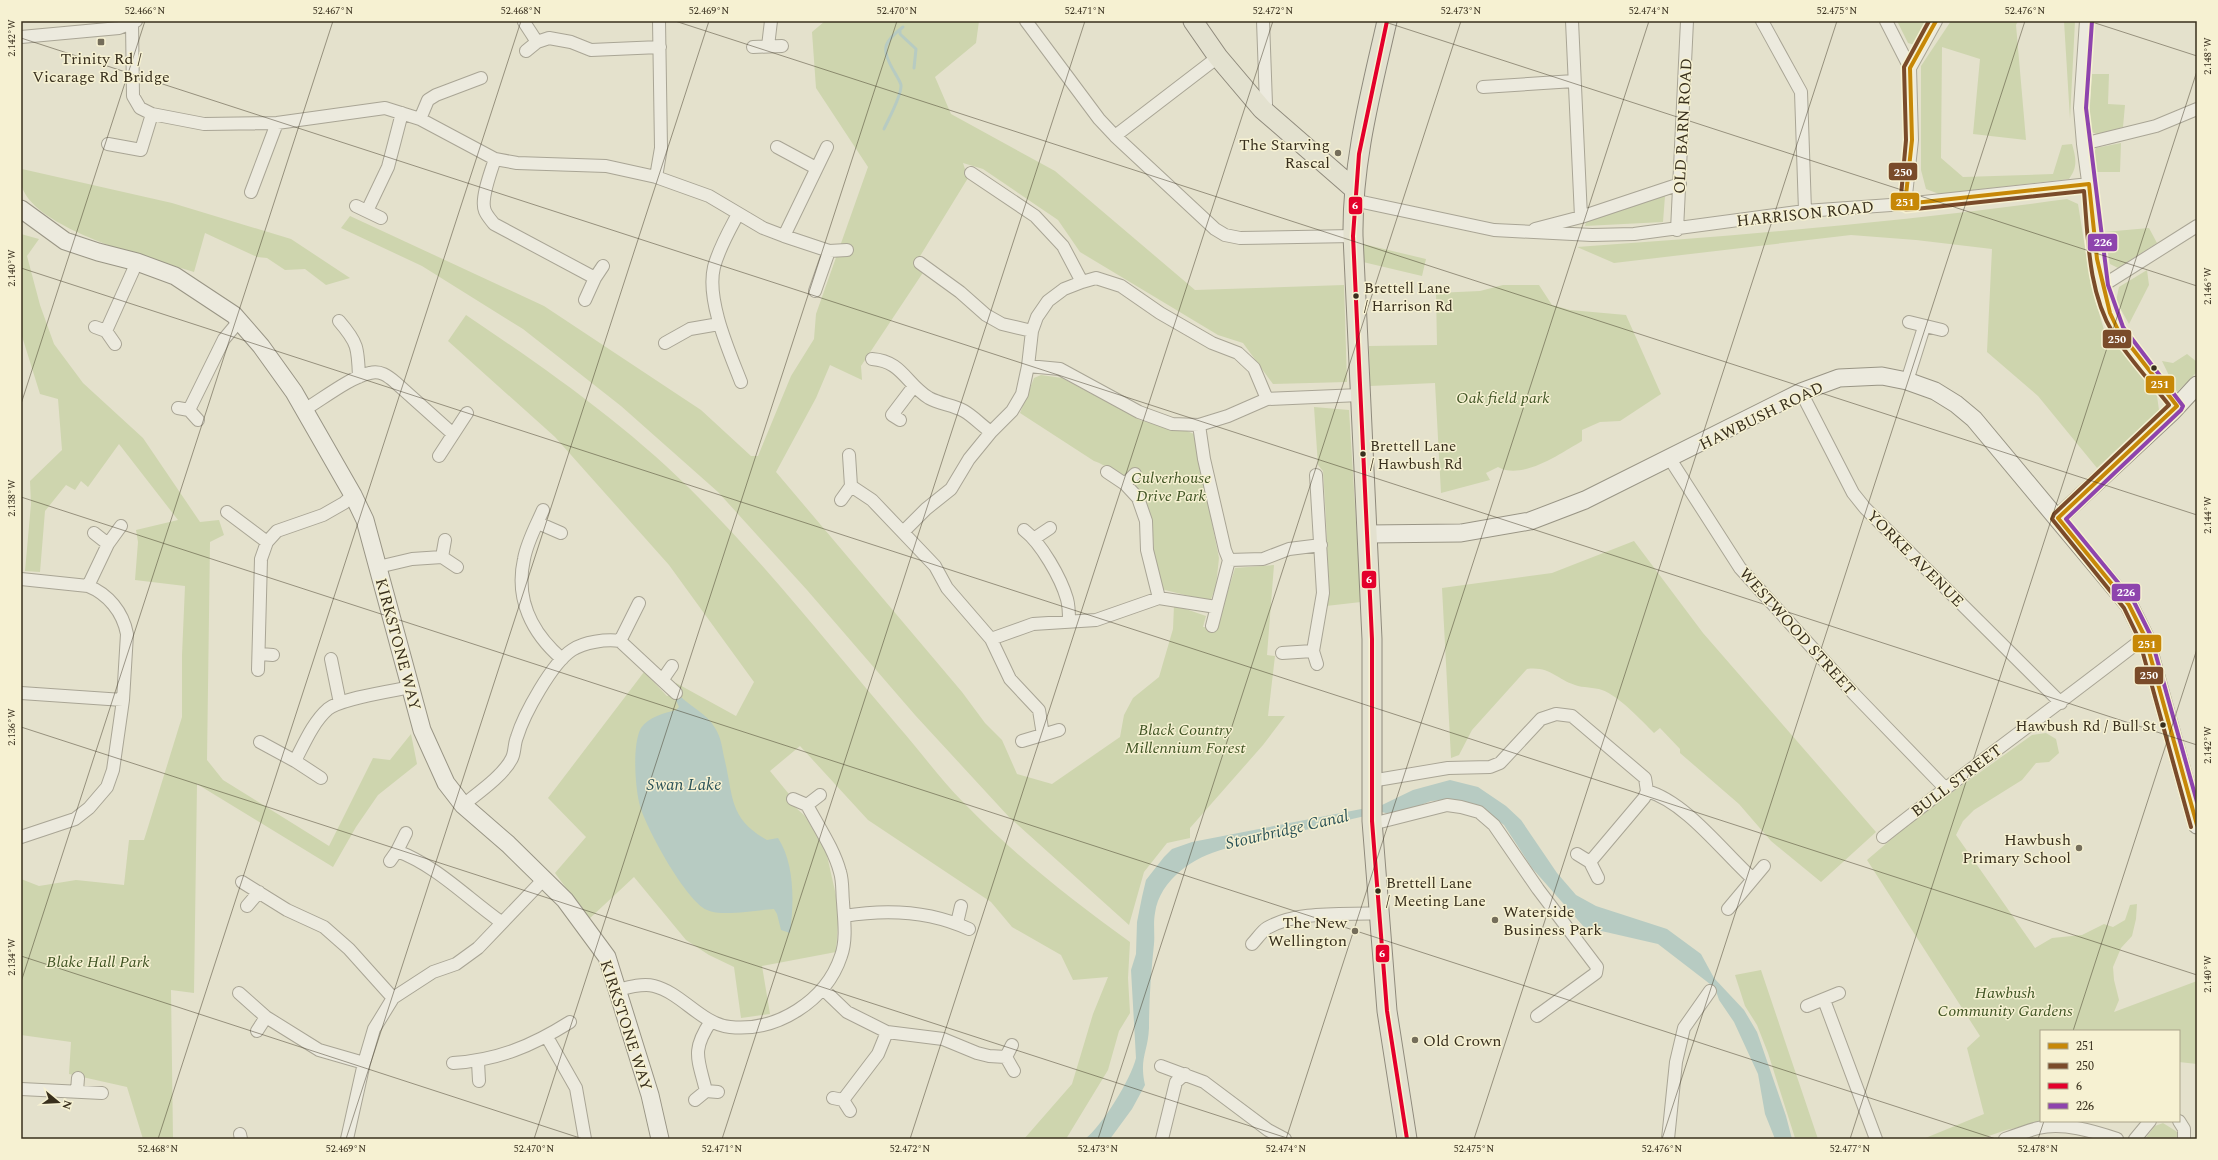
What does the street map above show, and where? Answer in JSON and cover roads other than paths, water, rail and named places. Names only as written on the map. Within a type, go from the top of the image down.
[{"type":"main road","points":[[1192,21],[1218,57],[1262,110],[1353,194]]},
{"type":"main road","points":[[1387,21],[1358,156],[1353,194],[1353,236],[1372,639],[1372,823],[1387,1011],[1407,1139]]},
{"type":"street","points":[[656,177],[661,148],[659,21]]},
{"type":"street","points":[[768,46],[771,21]]},
{"type":"street","points":[[1026,21],[1099,119],[1115,136],[1215,229],[1224,235],[1240,238],[1353,236]]},
{"type":"street","points":[[1262,110],[1266,104],[1263,21]]},
{"type":"street","points":[[1572,21],[1580,217]]},
{"type":"street","name":"OLD BARN ROAD","points":[[1677,230],[1687,21]]},
{"type":"street","points":[[1762,21],[1802,92],[1805,211]]},
{"type":"street","points":[[1886,21],[1910,68],[1912,140],[1905,204]]},
{"type":"street","points":[[1910,68],[1936,21]]},
{"type":"street","points":[[2086,21],[2080,108],[2083,144],[2102,286],[2112,318],[2118,330],[2177,406]]},
{"type":"street","points":[[21,37],[119,28],[134,22],[133,96],[140,108],[152,114],[204,124],[277,123],[385,108],[420,119],[495,159],[517,163],[606,166],[656,177],[710,196],[763,228],[829,251],[847,250]]},
{"type":"street","points":[[524,22],[537,42]]},
{"type":"street","points":[[526,51],[537,42],[549,38],[558,38],[591,50],[660,47]]},
{"type":"street","points":[[753,47],[782,46]]},
{"type":"street","points":[[1115,136],[1218,57]]},
{"type":"street","points":[[420,119],[428,100],[436,95],[481,78]]},
{"type":"street","points":[[1483,87],[1574,81]]},
{"type":"street","points":[[2083,144],[2156,126],[2197,109]]},
{"type":"street","points":[[381,218],[362,208],[388,167],[402,113]]},
{"type":"street","points":[[108,144],[141,150],[152,114]]},
{"type":"street","points":[[251,192],[277,123]]},
{"type":"street","points":[[777,147],[816,168]]},
{"type":"street","points":[[784,236],[827,147]]},
{"type":"street","points":[[495,159],[490,173],[484,205],[486,212],[494,224],[595,278]]},
{"type":"street","points":[[971,173],[1035,216],[1063,246],[1082,282]]},
{"type":"street","name":"HARRISON ROAD","points":[[1522,232],[1580,217],[1680,184]]},
{"type":"street","name":"HARRISON ROAD","points":[[1353,194],[1494,230],[1606,235],[1677,230],[1757,216],[1905,204],[2088,184]]},
{"type":"street","name":"KIRKSTONE WAY","points":[[21,210],[51,232],[78,246],[137,262],[175,276],[192,286],[234,315],[294,392],[353,495],[365,520],[422,730],[446,783],[463,805],[565,900],[607,957],[650,1095],[660,1139]]},
{"type":"street","points":[[738,214],[720,248],[714,268],[713,286],[718,324],[741,382]]},
{"type":"street","name":"KIRKSTONE WAY","points":[[21,225],[51,232]]},
{"type":"street","points":[[2102,286],[2197,226]]},
{"type":"street","points":[[815,291],[829,251]]},
{"type":"street","points":[[115,344],[100,329],[137,262]]},
{"type":"street","points":[[920,263],[960,292],[986,315],[1002,324],[1032,331]]},
{"type":"street","points":[[585,300],[595,278],[603,266]]},
{"type":"street","points":[[903,532],[926,509],[951,489],[969,459],[991,432],[1012,412],[1022,394],[1028,366],[1032,331],[1037,318],[1048,301],[1064,289],[1082,282],[1096,278],[1121,286],[1160,313],[1212,343],[1238,353],[1254,368],[1267,399]]},
{"type":"street","points":[[198,420],[184,409],[224,339],[239,321]]},
{"type":"street","points":[[339,321],[352,335],[358,349],[359,377]]},
{"type":"street","points":[[1909,322],[1924,327],[1942,330]]},
{"type":"street","points":[[665,343],[690,329],[718,324]]},
{"type":"street","points":[[1906,381],[1924,327]]},
{"type":"street","points":[[872,359],[885,360],[901,370],[914,386],[930,398],[965,412],[991,432]]},
{"type":"street","points":[[1028,366],[1060,369],[1139,412],[1172,424],[1199,426],[1228,416],[1267,399],[1360,395]]},
{"type":"street","points":[[304,410],[370,372],[386,374],[453,434]]},
{"type":"street","name":"HAWBUSH ROAD","points":[[1367,534],[1461,533],[1530,521],[1585,500],[1670,459],[1801,392],[1839,378],[1882,376],[1906,381],[1935,391],[1956,404],[1974,419],[2129,605],[2145,637],[2197,825]]},
{"type":"street","points":[[2058,518],[2177,406],[2197,385]]},
{"type":"street","points":[[900,420],[892,415],[914,386]]},
{"type":"street","name":"YORKE AVENUE","points":[[1801,392],[1853,492],[1865,508],[2061,703]]},
{"type":"street","points":[[439,456],[467,413]]},
{"type":"street","points":[[1199,426],[1204,459],[1225,550],[1229,560],[1212,626]]},
{"type":"street","points":[[841,500],[851,486],[849,455]]},
{"type":"street","name":"WESTWOOD STREET","points":[[1670,459],[1740,568],[1855,694],[1944,788]]},
{"type":"street","points":[[1107,472],[1125,484],[1138,498],[1146,521],[1147,550],[1158,598]]},
{"type":"street","points":[[1125,484],[1135,474]]},
{"type":"street","points":[[1316,475],[1323,593],[1313,651],[1318,664]]},
{"type":"street","points":[[851,486],[872,500],[935,566],[947,588],[991,639],[1010,679],[1039,710],[1043,735]]},
{"type":"street","points":[[258,670],[260,654],[261,558],[267,542],[277,532],[323,515],[344,503],[353,495]]},
{"type":"street","points":[[543,510],[524,558],[522,576],[523,596],[529,617],[539,636],[562,659]]},
{"type":"street","points":[[227,512],[267,542]]},
{"type":"street","points":[[538,523],[561,533]]},
{"type":"street","points":[[88,586],[108,544],[121,526]]},
{"type":"street","points":[[1035,538],[1050,528]]},
{"type":"street","points":[[1024,530],[1035,538],[1058,577],[1067,599],[1069,621]]},
{"type":"street","points":[[94,533],[108,544]]},
{"type":"street","points":[[442,556],[445,540]]},
{"type":"street","points":[[1229,560],[1263,559],[1289,549],[1321,545]]},
{"type":"street","points":[[378,567],[412,558],[442,556],[457,567]]},
{"type":"street","points":[[21,579],[88,586],[96,590],[109,599],[117,609],[125,625],[127,634],[123,700],[113,770],[107,787],[88,808],[75,819],[21,837]]},
{"type":"street","points":[[991,639],[1033,624],[1096,620],[1158,598],[1216,607]]},
{"type":"street","points":[[620,641],[639,603]]},
{"type":"street","name":"BULL STREET","points":[[1883,837],[1944,788],[2061,703],[2145,637]]},
{"type":"street","points":[[463,805],[498,775],[512,758],[517,736],[535,698],[562,659],[573,649],[586,644],[611,639],[620,641],[676,693]]},
{"type":"street","points":[[1282,653],[1313,651]]},
{"type":"street","points":[[260,654],[274,655]]},
{"type":"street","points":[[331,659],[340,703]]},
{"type":"street","points":[[662,679],[672,666]]},
{"type":"street","points":[[295,761],[320,718],[329,709],[340,703],[411,687]]},
{"type":"street","points":[[21,693],[123,700]]},
{"type":"street","points":[[1371,781],[1448,768],[1490,767],[1500,763],[1541,719],[1556,714],[1572,716],[1645,778],[1647,791],[1644,798],[1590,862]]},
{"type":"street","points":[[1022,741],[1059,730]]},
{"type":"street","points":[[260,742],[295,761],[321,778]]},
{"type":"street","points":[[1647,791],[1657,794],[1672,803],[1721,846],[1733,861],[1753,879]]},
{"type":"street","points":[[807,805],[820,795]]},
{"type":"street","points":[[618,990],[638,986],[654,986],[688,1004],[711,1021],[729,1027],[751,1028],[779,1020],[799,1010],[823,989],[835,971],[842,955],[844,916],[841,873],[807,805],[793,799]]},
{"type":"street","points":[[1372,823],[1447,805],[1462,807],[1479,812],[1494,825],[1538,889],[1597,967],[1596,973],[1537,1016]]},
{"type":"street","points":[[406,833],[394,856],[440,874],[472,902],[501,922]]},
{"type":"street","points":[[1578,854],[1590,862],[1598,878]]},
{"type":"street","points":[[1728,909],[1764,866]]},
{"type":"street","points":[[347,1139],[364,1063],[374,1029],[393,998],[433,972],[456,964],[478,948],[501,922],[544,879]]},
{"type":"street","points":[[242,882],[287,910],[324,927],[350,949],[393,998]]},
{"type":"street","points":[[247,906],[259,892]]},
{"type":"street","points":[[956,923],[961,906]]},
{"type":"street","points":[[844,916],[888,911],[956,923],[969,929]]},
{"type":"street","points":[[1252,944],[1266,929],[1285,919],[1311,915],[1380,913]]},
{"type":"street","points":[[823,989],[847,1012],[887,1032],[943,1039],[977,1053],[1006,1057]]},
{"type":"street","points":[[1668,1139],[1676,1062],[1684,1028],[1710,991]]},
{"type":"street","points":[[239,993],[266,1017],[319,1050],[364,1063]]},
{"type":"street","points":[[1807,1006],[1839,993]]},
{"type":"street","points":[[1824,1000],[1876,1139]]},
{"type":"street","points":[[257,1031],[266,1017]]},
{"type":"street","points":[[706,1091],[697,1048],[701,1035],[711,1021]]},
{"type":"street","points":[[453,1063],[478,1062],[498,1058],[547,1037],[570,1022]]},
{"type":"street","points":[[850,1111],[838,1099],[878,1054],[887,1032]]},
{"type":"street","points":[[547,1037],[576,1088],[585,1139]]},
{"type":"street","points":[[1006,1057],[1012,1045]]},
{"type":"street","points":[[1006,1057],[1014,1071]]},
{"type":"street","points":[[478,1062],[479,1081]]},
{"type":"street","points":[[1161,1066],[1204,1082],[1268,1130],[1285,1139]]},
{"type":"street","points":[[1162,1139],[1176,1082],[1185,1074]]},
{"type":"street","points":[[76,1091],[78,1078]]},
{"type":"street","points":[[21,1089],[102,1093]]},
{"type":"street","points":[[696,1100],[706,1091],[718,1092]]},
{"type":"street","points":[[2135,1139],[2149,1122]]},
{"type":"street","points":[[2180,1122],[2184,1130],[2184,1139]]},
{"type":"street","points":[[2005,1139],[2039,1128],[2069,1127],[2117,1139]]},
{"type":"water","name":"Swan Lake","points":[[679,695],[708,718],[717,731],[722,746],[732,795],[739,815],[754,832],[767,840],[778,838],[784,848],[788,860],[792,884],[790,933],[781,930],[777,914],[774,909],[721,913],[707,910],[698,904],[678,879],[650,830],[638,798],[635,766],[636,744],[638,735],[644,724],[657,716],[676,710],[679,707],[675,698]]},
{"type":"water","name":"Stourbridge Canal","points":[[1450,780],[1478,787],[1506,806],[1521,820],[1557,873],[1576,895],[1596,906],[1667,929],[1701,954],[1714,978],[1744,1010],[1757,1032],[1786,1116],[1792,1139],[1775,1139],[1765,1114],[1758,1074],[1734,1022],[1719,1000],[1716,991],[1710,984],[1658,944],[1584,927],[1532,868],[1504,825],[1492,816],[1444,800],[1431,801],[1397,814],[1392,815],[1382,812],[1224,849],[1201,858],[1180,871],[1164,890],[1158,901],[1155,913],[1149,1028],[1143,1061],[1143,1076],[1145,1085],[1132,1109],[1110,1139],[1085,1139],[1092,1133],[1115,1102],[1128,1078],[1136,1058],[1131,970],[1136,954],[1137,922],[1146,880],[1172,849],[1192,842],[1382,805],[1413,790]]},
{"type":"waterway","points":[[884,129],[901,89],[899,80],[887,58],[886,47],[891,38],[903,27]]},
{"type":"waterway","points":[[900,29],[900,34],[916,49],[914,68]]},
{"type":"place","name":"Trinity Rd / Vicarage Rd Bridge","points":[[101,42]]},
{"type":"place","name":"The Starving Rascal","points":[[1338,153]]},
{"type":"place","name":"Brettell Lane / Harrison Rd","points":[[1356,296]]},
{"type":"place","name":"Brettell Lane / Hawbush Rd","points":[[1363,454]]},
{"type":"place","name":"Hawbush Rd / Bull St","points":[[2163,725]]},
{"type":"place","name":"Hawbush Primary School","points":[[2079,848]]},
{"type":"place","name":"Brettell Lane / Meeting Lane","points":[[1378,891]]},
{"type":"place","name":"Waterside Business Park","points":[[1495,920]]},
{"type":"place","name":"The New Wellington","points":[[1355,931]]},
{"type":"place","name":"Old Crown","points":[[1415,1040]]},
{"type":"park label","name":"Oak field park","points":[[1503,397]]},
{"type":"park label","name":"Culverhouse Drive Park","points":[[1171,486]]},
{"type":"park label","name":"Black Country Millennium Forest","points":[[1185,738]]},
{"type":"park label","name":"Blake Hall Park","points":[[98,961]]},
{"type":"park label","name":"Hawbush Community Gardens","points":[[2005,1001]]}]
